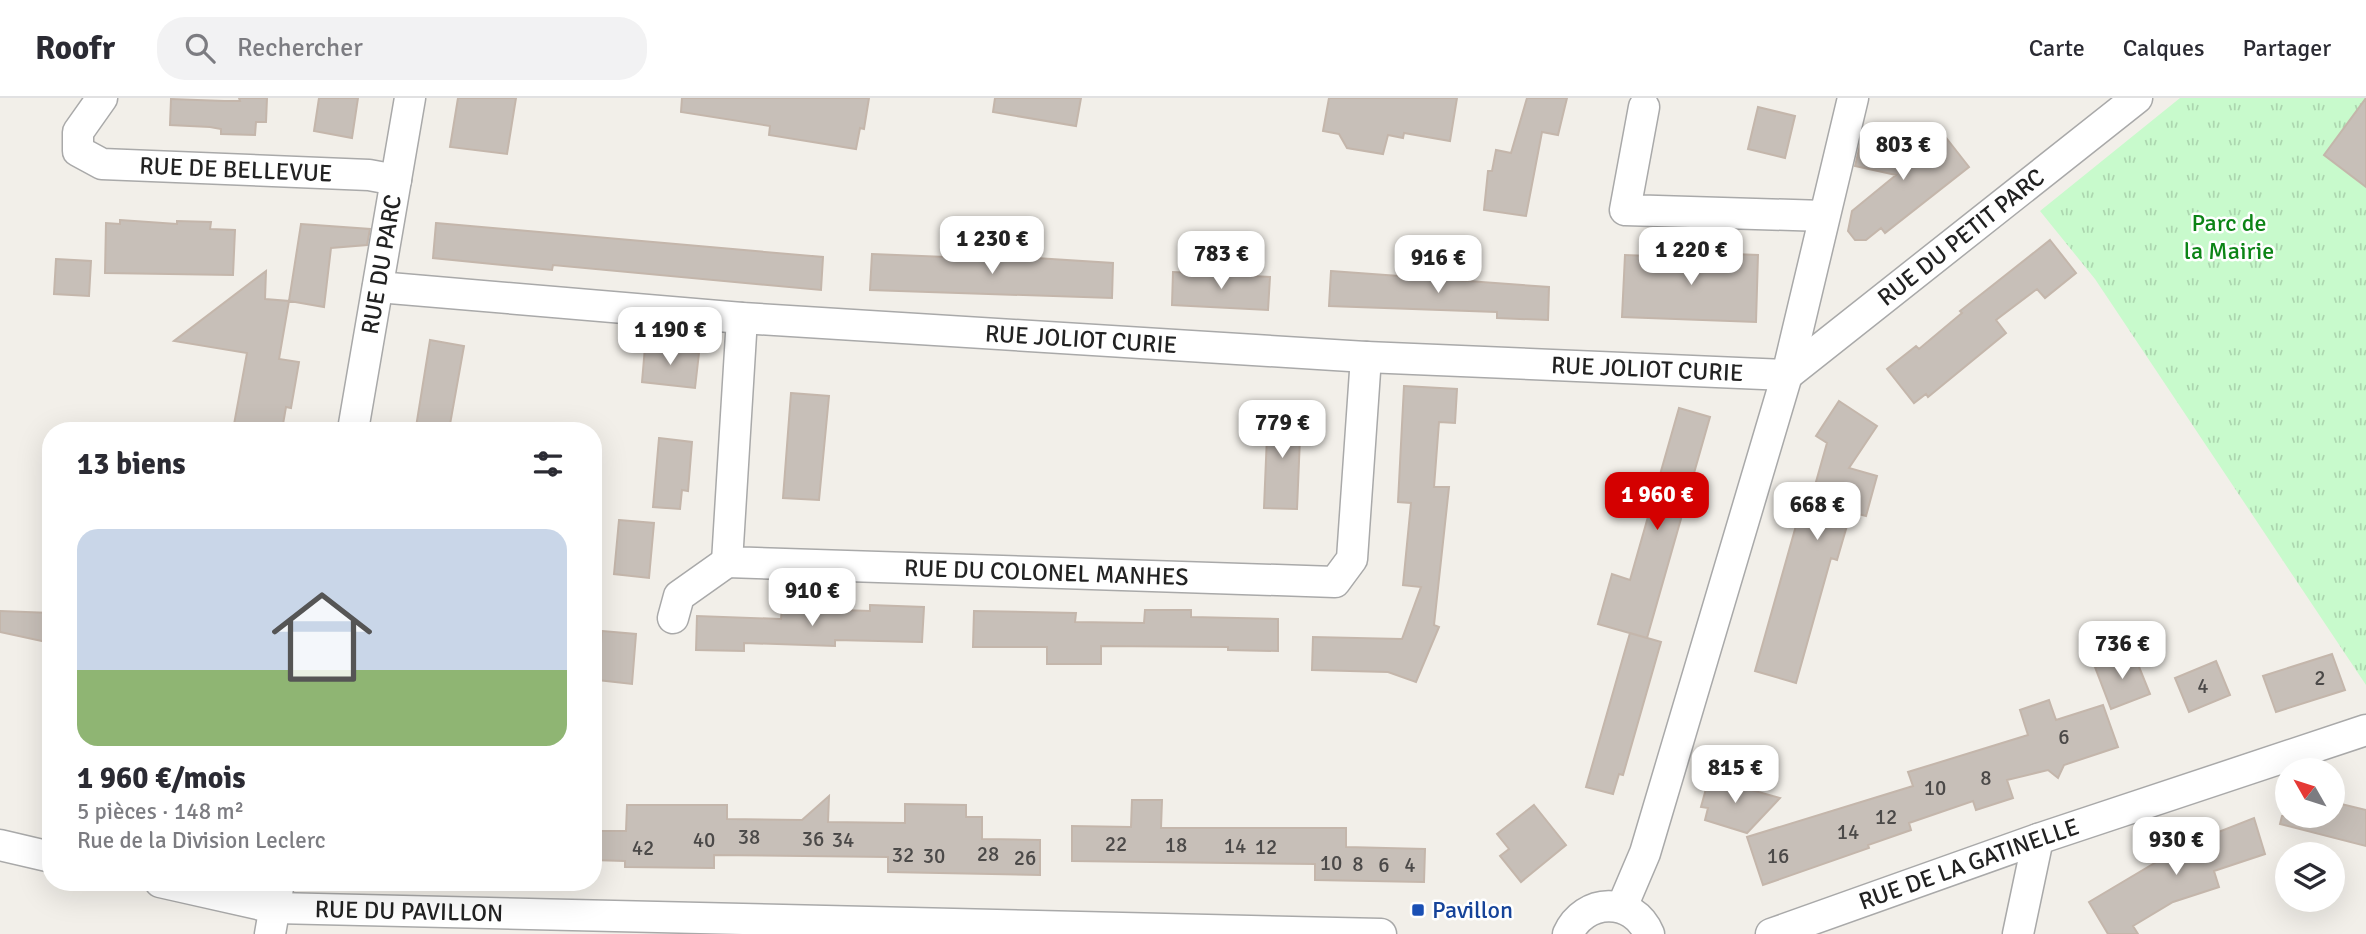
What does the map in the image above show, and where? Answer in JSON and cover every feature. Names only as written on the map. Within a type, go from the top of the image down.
[{"type":"street","name":"RUE DE BELLEVUE","points":[[103,98],[78,132],[78,151],[102,163],[369,175],[396,180]]},
{"type":"street","name":"RUE DU PARC","points":[[354,422],[410,98]]},
{"type":"street","points":[[1622,907],[1645,853],[1787,375],[1853,98]]},
{"type":"street","name":"RUE DU PETIT PARC","points":[[1787,375],[2137,98]]},
{"type":"street","points":[[1644,107],[1625,209],[1824,216]]},
{"type":"street","name":"RUE JOLIOT CURIE","points":[[378,287],[741,317],[1366,357],[1787,375]]},
{"type":"street","points":[[673,618],[679,596],[727,562],[741,317]]},
{"type":"street","name":"RUE DU COLONEL MANHES","points":[[727,562],[1335,582],[1352,559],[1366,357]]},
{"type":"street","name":"RUE DE LA GATINELLE","points":[[1771,934],[2038,839],[2366,730]]},
{"type":"street","points":[[2018,934],[2038,839]]},
{"type":"street","points":[[0,845],[42,855]]},
{"type":"street","name":"RUE DU PAVILLON","points":[[200,891],[275,908],[1381,934]]},
{"type":"street","points":[[1568,934],[1582,914],[1606,905],[1622,907],[1644,923],[1648,934]]},
{"type":"green space","name":"Parc de la Mairie","points":[[2180,98],[2366,98],[2366,685],[2095,279],[2040,211]]},
{"type":"building","points":[[239,98],[267,98],[266,122],[256,122],[255,135],[221,134],[221,129],[210,127],[170,125],[171,99],[240,101]]},
{"type":"building","points":[[319,98],[358,98],[352,138],[314,131]]},
{"type":"building","points":[[458,98],[516,98],[507,154],[450,147]]},
{"type":"building","points":[[682,98],[869,98],[864,129],[860,128],[856,149],[769,135],[770,126],[681,112]]},
{"type":"building","points":[[995,98],[1081,98],[1076,126],[993,112]]},
{"type":"building","points":[[1329,98],[1457,98],[1450,141],[1404,133],[1403,138],[1388,135],[1383,154],[1347,148],[1339,134],[1323,131]]},
{"type":"building","points":[[1527,98],[1567,98],[1558,135],[1542,132],[1526,216],[1484,210],[1488,171],[1492,171],[1496,150],[1511,153]]},
{"type":"building","points":[[2366,98],[2366,187],[2324,155]]},
{"type":"building","points":[[1758,107],[1795,116],[1785,158],[1748,149]]},
{"type":"building","points":[[1940,130],[1969,167],[1885,233],[1881,228],[1866,240],[1855,240],[1848,231],[1852,211],[1896,175],[1855,166],[1861,141],[1912,152]]},
{"type":"building","points":[[120,220],[177,224],[177,221],[211,222],[210,229],[235,230],[233,275],[105,273],[106,223],[120,224]]},
{"type":"building","points":[[436,223],[823,257],[821,290],[553,265],[552,270],[433,258]]},
{"type":"building","points":[[301,224],[370,229],[367,245],[331,248],[324,307],[289,301]]},
{"type":"building","points":[[2050,240],[2076,273],[2045,298],[2037,289],[1996,320],[2006,333],[1928,397],[1926,394],[1914,403],[1887,369],[1916,346],[1919,349],[1962,313],[1960,311]]},
{"type":"building","points":[[1678,252],[1758,255],[1756,322],[1622,317],[1625,255],[1678,257]]},
{"type":"building","points":[[872,254],[971,258],[971,254],[1113,263],[1112,298],[870,290]]},
{"type":"building","points":[[56,259],[91,261],[89,296],[54,294]]},
{"type":"building","points":[[266,271],[265,299],[289,301],[279,359],[299,362],[291,408],[286,407],[283,422],[234,422],[247,353],[174,341]]},
{"type":"building","points":[[1331,271],[1549,287],[1548,320],[1497,318],[1497,312],[1329,306]]},
{"type":"building","points":[[1173,272],[1270,277],[1268,310],[1172,305]]},
{"type":"building","points":[[430,340],[464,346],[450,422],[417,422]]},
{"type":"building","points":[[645,347],[699,353],[695,388],[642,382]]},
{"type":"building","points":[[1404,386],[1457,389],[1455,423],[1439,422],[1434,487],[1449,487],[1434,625],[1439,627],[1416,682],[1388,672],[1312,670],[1313,637],[1402,639],[1421,587],[1403,585],[1411,503],[1398,502]]},
{"type":"building","points":[[791,393],[829,396],[819,500],[783,498]]},
{"type":"building","points":[[1839,401],[1877,426],[1849,468],[1877,476],[1866,516],[1851,512],[1837,560],[1831,558],[1796,683],[1755,671],[1801,508],[1808,510],[1827,443],[1816,436]]},
{"type":"building","points":[[1679,408],[1710,417],[1647,638],[1598,624],[1612,574],[1630,580]]},
{"type":"building","points":[[1268,411],[1301,414],[1297,509],[1264,508]]},
{"type":"building","points":[[659,438],[692,442],[688,491],[682,490],[680,509],[653,507]]},
{"type":"building","points":[[619,520],[654,523],[649,578],[614,574]]},
{"type":"building","points":[[870,605],[924,607],[922,642],[835,640],[835,646],[744,643],[744,651],[696,650],[697,616],[781,619],[782,608],[870,611]]},
{"type":"building","points":[[1145,610],[1191,610],[1191,617],[1278,619],[1278,651],[1228,650],[1228,647],[1101,646],[1101,664],[1047,664],[1047,647],[973,647],[974,611],[1076,613],[1075,622],[1144,623]]},
{"type":"building","points":[[0,611],[42,613],[42,641],[0,632]]},
{"type":"building","points":[[602,631],[636,634],[632,684],[602,680]]},
{"type":"building","points":[[1630,633],[1661,642],[1623,775],[1619,774],[1613,794],[1586,787]]},
{"type":"building","points":[[2133,652],[2150,694],[2111,709],[2095,667]]},
{"type":"building","points":[[2332,654],[2345,690],[2276,712],[2263,676]]},
{"type":"building","points":[[2216,661],[2230,695],[2189,712],[2175,678]]},
{"type":"building","points":[[2049,700],[2056,720],[2103,705],[2118,747],[2064,765],[2058,778],[2048,770],[2007,780],[2013,798],[1976,810],[1973,801],[1909,823],[1911,830],[1868,845],[1869,848],[1763,885],[1747,837],[1913,786],[1908,772],[2028,735],[2020,710]]},
{"type":"building","points":[[1709,778],[1780,798],[1747,833],[1705,820],[1708,808],[1701,807]]},
{"type":"building","points":[[829,796],[828,822],[905,823],[905,804],[966,805],[966,817],[982,817],[982,839],[1040,840],[1040,875],[888,872],[888,857],[714,855],[714,868],[625,867],[625,861],[602,860],[602,831],[626,831],[627,805],[727,805],[727,819],[802,820]]},
{"type":"building","points":[[1132,800],[1162,800],[1161,828],[1346,828],[1346,847],[1425,849],[1424,882],[1315,880],[1315,864],[1072,861],[1072,826],[1131,827]]},
{"type":"building","points":[[1534,805],[1566,845],[1521,882],[1500,856],[1509,849],[1497,834]]},
{"type":"building","points":[[2345,805],[2366,810],[2366,846],[2296,828],[2345,828]]},
{"type":"building","points":[[2254,818],[2265,854],[2214,871],[2219,887],[2173,902],[2133,926],[2138,934],[2108,934],[2089,902],[2168,855],[2167,852]]},
{"type":"place","name":"Pavillon","points":[[1418,910]]}]
